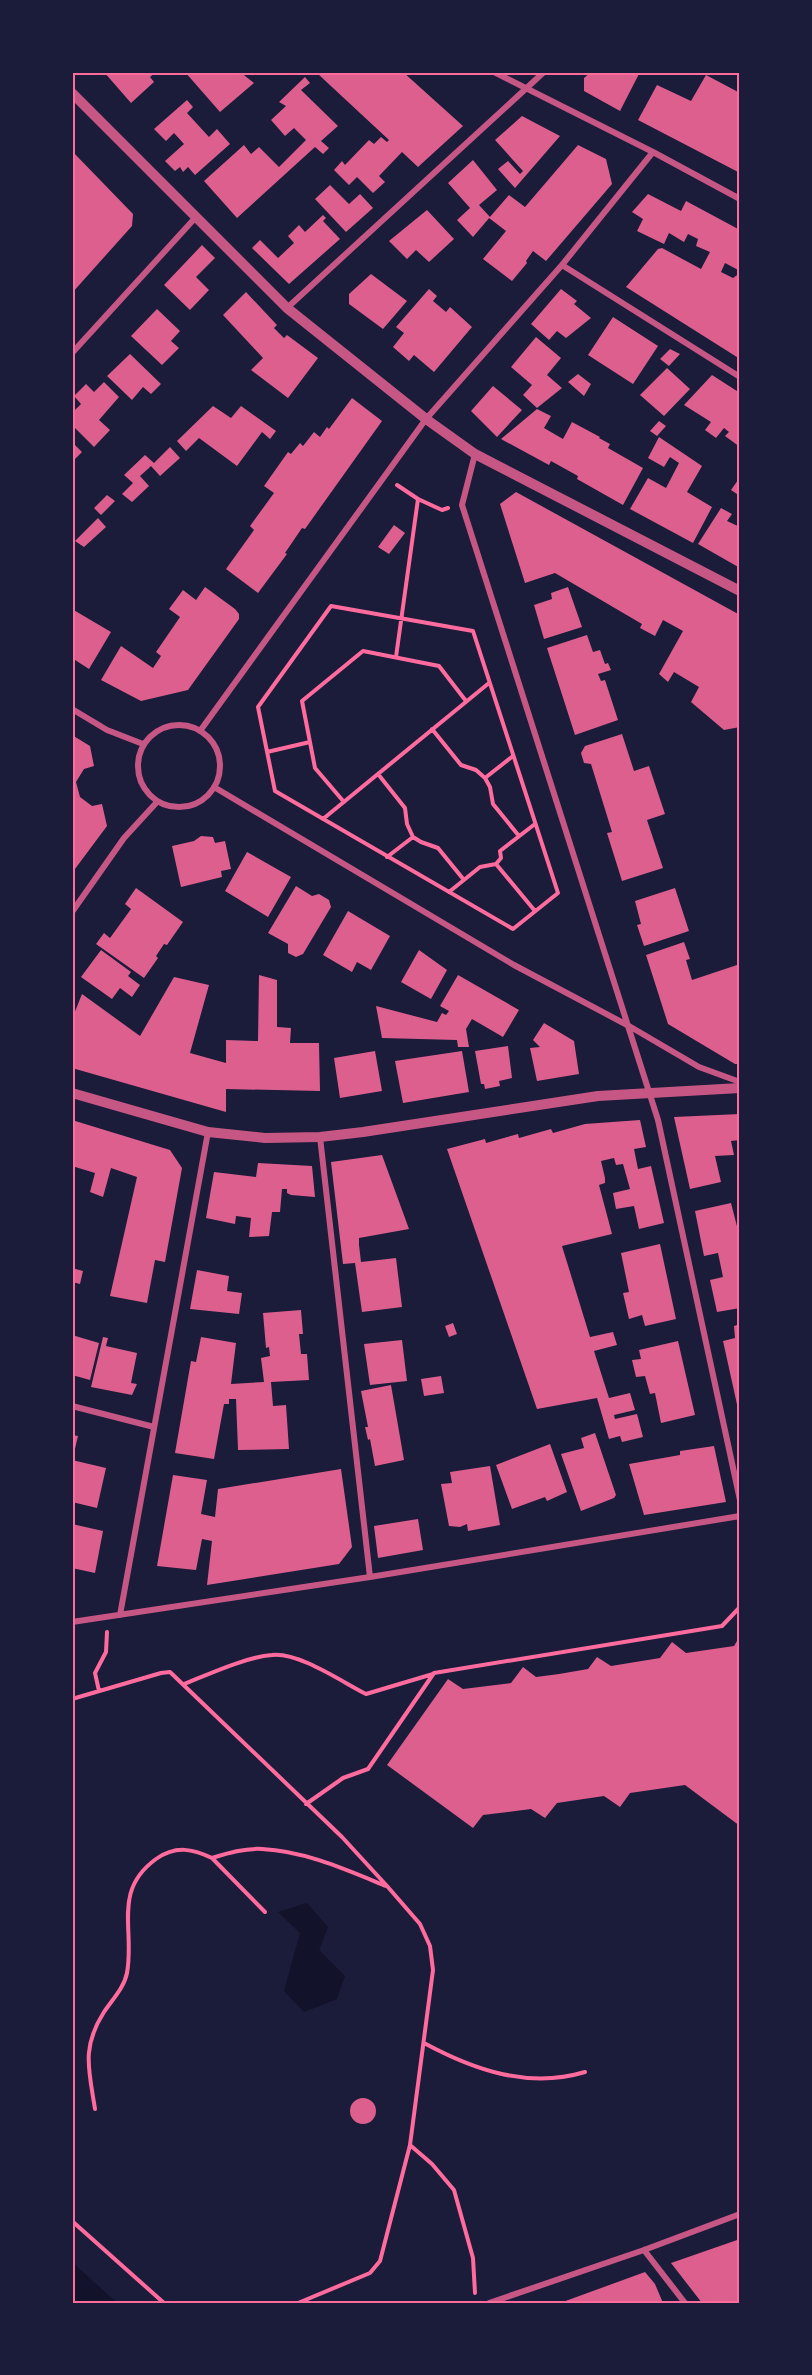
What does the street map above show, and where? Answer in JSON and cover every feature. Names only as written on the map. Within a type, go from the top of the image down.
[{"type":"street","points":[[494,72],[653,152],[740,199]]},
{"type":"street","points":[[286,308],[544,72]]},
{"type":"street","points":[[72,93],[286,308],[426,419],[475,454],[740,591]]},
{"type":"street","points":[[200,730],[426,419],[562,265],[653,152]]},
{"type":"street","points":[[72,353],[196,217]]},
{"type":"street","points":[[562,265],[740,377]]},
{"type":"street","points":[[475,454],[462,505],[630,1026],[658,1120],[740,1500]]},
{"type":"street","points":[[72,710],[107,730],[143,744]]},
{"type":"street","points":[[181,725],[200,730],[217,750],[220,762],[219,775],[214,787],[206,797],[195,804],[182,807],[170,806],[157,801],[147,793],[140,782],[138,763],[143,744],[162,728],[181,725]]},
{"type":"street","points":[[214,787],[514,965],[630,1026],[699,1067],[740,1082]]},
{"type":"street","points":[[72,912],[124,838],[157,801]]},
{"type":"street","points":[[72,1093],[208,1132],[265,1138],[320,1137],[363,1132],[598,1096],[740,1088]]},
{"type":"street","points":[[120,1615],[208,1132]]},
{"type":"street","points":[[320,1137],[370,1577]]},
{"type":"street","points":[[72,1406],[154,1427]]},
{"type":"street","points":[[72,1622],[370,1577],[740,1516]]},
{"type":"street","points":[[489,2303],[644,2250],[740,2214]]},
{"type":"street","points":[[644,2250],[685,2303]]},
{"type":"path","points":[[384,477],[418,499],[442,510],[462,505]]},
{"type":"path","points":[[396,657],[418,499]]},
{"type":"path","points":[[331,606],[401,618],[473,631],[558,893],[513,929],[274,790],[258,707],[331,606]]},
{"type":"path","points":[[344,801],[315,768],[302,701],[363,651],[439,666],[466,701]]},
{"type":"path","points":[[323,819],[489,682]]},
{"type":"path","points":[[432,729],[461,765],[476,770],[485,778],[490,787],[493,804],[519,836]]},
{"type":"path","points":[[267,752],[310,742]]},
{"type":"path","points":[[485,778],[513,756]]},
{"type":"path","points":[[378,774],[405,808],[407,824],[413,837],[438,848],[464,880]]},
{"type":"path","points":[[449,892],[480,867],[496,864],[501,858],[500,851],[535,824]]},
{"type":"path","points":[[387,857],[413,837]]},
{"type":"path","points":[[496,864],[535,911]]},
{"type":"path","points":[[184,1684],[273,1654],[296,1658],[366,1694],[434,1673],[722,1626],[740,1606]]},
{"type":"path","points":[[99,1691],[95,1673],[106,1652],[105,1617]]},
{"type":"path","points":[[72,1699],[170,1672],[342,1837],[420,1924],[430,1946],[434,1970],[410,2145],[380,2260],[370,2272],[357,2279],[298,2303]]},
{"type":"path","points":[[306,1804],[343,1778],[368,1769],[434,1673]]},
{"type":"path","points":[[212,1858],[233,1852],[261,1849],[334,1864],[387,1886]]},
{"type":"path","points":[[95,2109],[88,2047],[92,2031],[115,2000],[127,1974],[129,1900],[137,1876],[161,1856],[176,1850],[195,1850],[212,1858],[265,1912]]},
{"type":"path","points":[[424,2043],[452,2058],[488,2072],[520,2079],[565,2078],[585,2072]]},
{"type":"path","points":[[410,2145],[432,2164],[454,2190],[473,2258],[476,2303]]},
{"type":"path","points":[[72,2221],[164,2303]]},
{"type":"shaded area","points":[[307,1903],[328,1927],[319,1950],[345,1976],[337,1999],[304,2012],[284,1991],[300,1933],[278,1912]]},
{"type":"shaded area","points":[[72,2262],[117,2303],[72,2303]]},
{"type":"building","points":[[104,72],[156,72],[150,77],[154,82],[131,103]]},
{"type":"building","points":[[185,72],[240,72],[254,83],[220,112]]},
{"type":"building","points":[[320,72],[403,72],[463,126],[418,167],[402,152],[379,176],[385,182],[373,193],[357,177],[349,185],[334,170],[342,161],[345,165],[369,140],[374,144],[381,137],[387,142],[389,140],[318,74]]},
{"type":"building","points":[[591,72],[640,72],[620,111],[584,91],[584,78]]},
{"type":"building","points":[[706,75],[740,93],[740,173],[638,120],[657,85],[691,101]]},
{"type":"building","points":[[305,77],[310,83],[301,90],[338,126],[321,141],[329,148],[323,154],[315,147],[237,218],[204,181],[244,145],[251,154],[259,147],[279,167],[306,140],[294,128],[285,136],[271,120],[286,106],[279,102]]},
{"type":"building","points":[[187,100],[193,107],[187,113],[209,137],[217,129],[230,144],[195,175],[188,167],[183,172],[180,167],[175,171],[165,161],[184,144],[174,133],[166,141],[154,129]]},
{"type":"building","points":[[522,116],[560,136],[515,188],[498,169],[508,161],[520,174],[523,171],[495,140]]},
{"type":"building","points":[[578,145],[606,159],[612,184],[546,261],[533,251],[527,263],[512,281],[483,259],[506,231],[489,218],[509,195],[525,207]]},
{"type":"building","points":[[72,151],[133,214],[132,226],[72,293]]},
{"type":"building","points":[[473,160],[497,190],[479,205],[490,217],[473,237],[457,220],[470,208],[448,183]]},
{"type":"building","points":[[330,185],[349,204],[360,194],[373,208],[346,232],[315,199]]},
{"type":"building","points":[[648,194],[681,211],[686,201],[740,230],[738,241],[740,271],[725,263],[721,272],[733,278],[740,273],[740,359],[626,287],[658,249],[662,248],[701,269],[710,252],[696,246],[698,239],[688,234],[684,242],[669,233],[664,244],[637,231],[643,219],[632,212]]},
{"type":"building","points":[[427,210],[454,239],[429,262],[416,250],[407,259],[389,241]]},
{"type":"building","points":[[323,215],[326,218],[323,221],[340,239],[289,284],[252,248],[260,240],[278,258],[294,243],[288,236],[299,225],[305,232]]},
{"type":"building","points":[[202,245],[215,258],[196,277],[209,290],[190,310],[164,285]]},
{"type":"building","points":[[371,274],[407,301],[383,329],[349,304],[349,294]]},
{"type":"building","points":[[429,289],[437,296],[433,301],[446,312],[450,307],[472,327],[434,372],[414,355],[409,361],[393,347],[404,333],[396,327]]},
{"type":"building","points":[[561,289],[577,301],[574,304],[591,318],[566,338],[557,331],[549,340],[531,324]]},
{"type":"building","points":[[246,292],[277,325],[274,328],[284,338],[287,335],[318,358],[288,398],[251,370],[263,358],[223,315]]},
{"type":"building","points":[[157,309],[180,331],[171,341],[179,348],[162,365],[131,336]]},
{"type":"building","points":[[613,317],[658,346],[633,384],[588,355]]},
{"type":"building","points":[[536,337],[561,358],[547,375],[562,388],[537,408],[523,395],[532,385],[511,367]]},
{"type":"building","points":[[670,349],[680,354],[669,366],[660,359]]},
{"type":"building","points":[[130,354],[161,384],[151,394],[143,387],[132,400],[107,376]]},
{"type":"building","points":[[667,368],[690,389],[664,416],[640,395]]},
{"type":"building","points":[[578,374],[591,384],[584,396],[568,382]]},
{"type":"building","points":[[712,375],[740,393],[740,447],[725,436],[729,432],[724,428],[716,438],[705,430],[711,422],[684,405]]},
{"type":"building","points":[[104,382],[119,397],[99,420],[110,430],[94,447],[72,425],[72,413],[81,404],[74,396],[86,384],[94,392]]},
{"type":"building","points":[[493,386],[522,410],[497,437],[471,411]]},
{"type":"building","points":[[352,398],[382,421],[305,529],[302,528],[285,553],[287,554],[258,593],[226,569],[254,530],[250,526],[274,493],[264,486],[288,452],[291,454],[300,443],[303,446],[314,432],[320,437],[327,427],[329,429]]},
{"type":"building","points":[[213,406],[231,418],[241,406],[276,431],[270,439],[262,432],[237,466],[199,438],[186,451],[177,441]]},
{"type":"building","points":[[537,409],[551,416],[544,428],[563,439],[572,422],[600,437],[610,444],[608,448],[643,468],[623,505],[577,479],[578,476],[551,461],[549,465],[501,439]]},
{"type":"building","points":[[659,421],[666,426],[657,436],[650,431]]},
{"type":"building","points":[[659,437],[702,466],[687,492],[712,507],[693,543],[630,509],[648,478],[666,488],[679,463],[670,457],[664,467],[648,458]]},
{"type":"building","points":[[72,442],[82,452],[72,462]]},
{"type":"building","points":[[170,447],[180,458],[160,476],[151,466],[140,476],[149,486],[132,502],[122,494],[133,483],[124,475],[145,455],[154,463]]},
{"type":"building","points":[[738,480],[740,481],[740,496],[731,490]]},
{"type":"building","points":[[516,492],[740,615],[740,727],[724,730],[691,702],[699,687],[674,672],[668,682],[659,674],[683,631],[663,620],[655,636],[640,628],[642,624],[555,573],[525,583],[500,504]]},
{"type":"building","points":[[107,495],[115,501],[101,515],[94,508]]},
{"type":"building","points":[[721,508],[732,514],[727,521],[740,527],[740,568],[698,544]]},
{"type":"building","points":[[98,518],[106,527],[84,547],[75,541]]},
{"type":"building","points":[[394,525],[405,533],[389,554],[378,547]]},
{"type":"building","points":[[205,587],[235,609],[239,614],[239,619],[188,690],[141,701],[101,680],[121,646],[153,668],[161,656],[156,652],[180,617],[169,609],[183,590],[196,600]]},
{"type":"building","points":[[568,587],[582,627],[544,639],[534,605],[552,599],[551,593]]},
{"type":"building","points":[[72,609],[111,632],[89,669],[72,658]]},
{"type":"building","points":[[587,635],[593,652],[600,650],[605,664],[608,663],[611,670],[598,674],[601,681],[605,680],[618,720],[575,735],[547,648]]},
{"type":"building","points":[[622,734],[634,771],[649,766],[665,814],[647,820],[663,868],[622,881],[607,833],[612,832],[591,764],[584,763],[581,753],[585,746]]},
{"type":"building","points":[[72,735],[90,746],[94,766],[84,769],[76,782],[80,797],[92,806],[102,804],[107,826],[72,873]]},
{"type":"building","points":[[201,836],[213,837],[215,843],[225,841],[231,869],[221,871],[222,877],[181,887],[172,846],[194,841]]},
{"type":"building","points":[[247,852],[291,877],[268,917],[225,891]]},
{"type":"building","points":[[296,886],[312,896],[319,894],[329,900],[331,907],[303,954],[296,957],[288,953],[288,944],[268,933]]},
{"type":"building","points":[[136,888],[183,922],[167,945],[164,944],[156,956],[158,958],[144,978],[96,944],[104,933],[110,938],[131,909],[125,904]]},
{"type":"building","points":[[675,888],[689,931],[644,946],[637,925],[641,924],[635,901]]},
{"type":"building","points":[[348,911],[390,936],[371,970],[357,962],[352,972],[323,955]]},
{"type":"building","points":[[684,942],[690,959],[686,960],[692,980],[740,964],[740,1064],[735,1064],[668,1024],[646,955]]},
{"type":"building","points":[[101,950],[131,972],[128,976],[140,985],[132,997],[120,988],[112,999],[81,977]]},
{"type":"building","points":[[419,950],[447,970],[431,999],[401,982]]},
{"type":"building","points":[[259,975],[277,980],[277,1027],[291,1028],[290,1043],[319,1043],[320,1091],[226,1089],[226,1112],[72,1068],[72,1019],[82,994],[140,1036],[174,977],[209,985],[190,1053],[226,1063],[226,1040],[258,1041]]},
{"type":"building","points":[[458,975],[519,1010],[503,1037],[472,1019],[466,1029],[469,1047],[458,1047],[457,1040],[382,1038],[376,1006],[437,1022],[442,1013],[446,1015],[449,1011],[440,1006]]},
{"type":"building","points":[[544,1023],[574,1041],[579,1074],[537,1081],[530,1048],[540,1047],[533,1040]]},
{"type":"building","points":[[508,1046],[512,1078],[499,1081],[500,1086],[485,1089],[484,1084],[481,1084],[475,1051]]},
{"type":"building","points":[[375,1051],[382,1091],[340,1098],[334,1058]]},
{"type":"building","points":[[462,1051],[469,1092],[403,1103],[395,1061]]},
{"type":"building","points":[[740,1114],[740,1140],[731,1141],[734,1155],[715,1156],[721,1182],[690,1189],[674,1117]]},
{"type":"building","points":[[72,1120],[170,1150],[182,1168],[165,1262],[155,1260],[147,1303],[110,1296],[137,1177],[111,1168],[103,1197],[90,1192],[95,1173],[72,1166]]},
{"type":"building","points":[[640,1120],[646,1147],[634,1149],[638,1169],[651,1166],[664,1223],[639,1229],[634,1206],[616,1209],[613,1193],[630,1189],[623,1164],[616,1165],[614,1158],[601,1161],[605,1183],[599,1185],[612,1234],[562,1246],[590,1337],[613,1332],[617,1345],[594,1351],[609,1398],[630,1393],[635,1410],[614,1415],[615,1419],[637,1414],[643,1437],[622,1442],[620,1436],[609,1439],[597,1398],[537,1409],[447,1149],[485,1139],[486,1143],[518,1134],[519,1138],[551,1129],[553,1133],[585,1124]]},
{"type":"building","points":[[382,1155],[409,1229],[359,1238],[361,1262],[396,1258],[402,1307],[362,1312],[355,1263],[343,1264],[331,1162]]},
{"type":"building","points":[[258,1163],[312,1166],[315,1197],[291,1195],[287,1193],[287,1189],[282,1189],[280,1212],[272,1212],[269,1236],[249,1237],[251,1218],[236,1216],[235,1224],[206,1218],[214,1172],[256,1177]]},
{"type":"building","points":[[731,1203],[740,1238],[740,1308],[717,1312],[710,1280],[723,1277],[718,1253],[704,1256],[695,1211]]},
{"type":"building","points":[[660,1244],[676,1319],[645,1326],[642,1315],[629,1319],[623,1293],[629,1292],[621,1253]]},
{"type":"building","points":[[72,1268],[83,1271],[80,1284],[72,1282]]},
{"type":"building","points":[[197,1270],[229,1276],[227,1291],[242,1293],[239,1314],[190,1309]]},
{"type":"building","points":[[301,1310],[303,1334],[299,1334],[301,1354],[307,1354],[309,1380],[271,1382],[273,1406],[286,1405],[289,1449],[238,1450],[236,1399],[229,1399],[229,1404],[224,1404],[214,1459],[175,1453],[191,1361],[196,1362],[201,1337],[236,1343],[231,1384],[264,1382],[261,1358],[270,1356],[269,1347],[266,1348],[263,1313]]},
{"type":"building","points":[[453,1323],[457,1334],[449,1337],[445,1326]]},
{"type":"building","points":[[740,1324],[740,1409],[738,1409],[723,1341],[735,1338],[734,1326]]},
{"type":"building","points":[[72,1335],[99,1343],[90,1380],[72,1375]]},
{"type":"building","points":[[103,1337],[108,1338],[106,1346],[137,1353],[131,1383],[137,1384],[132,1395],[91,1387]]},
{"type":"building","points":[[402,1340],[407,1381],[370,1385],[364,1344]]},
{"type":"building","points":[[678,1341],[695,1415],[661,1423],[655,1393],[650,1394],[645,1376],[636,1377],[632,1360],[641,1359],[639,1350]]},
{"type":"building","points":[[441,1376],[444,1393],[424,1396],[421,1379]]},
{"type":"building","points":[[391,1385],[404,1460],[375,1466],[370,1439],[368,1440],[365,1427],[368,1427],[361,1391]]},
{"type":"building","points":[[595,1433],[616,1495],[614,1498],[581,1511],[561,1454],[584,1448],[581,1438]]},
{"type":"building","points":[[72,1435],[78,1436],[73,1457],[72,1457]]},
{"type":"building","points":[[550,1444],[567,1492],[547,1501],[545,1497],[512,1509],[496,1465]]},
{"type":"building","points":[[714,1446],[726,1502],[644,1515],[629,1464],[680,1455],[680,1451]]},
{"type":"building","points":[[72,1460],[106,1468],[97,1508],[72,1502]]},
{"type":"building","points":[[490,1466],[500,1525],[468,1531],[467,1524],[460,1527],[449,1526],[441,1484],[452,1483],[450,1472]]},
{"type":"building","points":[[341,1469],[352,1547],[339,1564],[207,1585],[212,1541],[202,1539],[196,1570],[157,1566],[173,1475],[207,1480],[201,1514],[215,1517],[218,1489]]},
{"type":"building","points":[[418,1519],[423,1550],[378,1558],[374,1526]]},
{"type":"building","points":[[72,1524],[103,1531],[95,1573],[72,1568]]},
{"type":"building","points":[[740,1636],[740,1826],[685,1785],[630,1793],[620,1807],[604,1796],[557,1803],[545,1818],[531,1809],[483,1815],[473,1828],[387,1765],[448,1679],[463,1689],[511,1683],[523,1667],[536,1677],[559,1674],[588,1669],[597,1657],[611,1666],[660,1658],[672,1642],[686,1653],[734,1646]]},
{"type":"building","points":[[363,2098],[372,2102],[376,2111],[372,2120],[363,2124],[354,2120],[350,2111],[354,2102]]},
{"type":"building","points":[[740,2239],[740,2303],[702,2303],[671,2263]]},
{"type":"building","points":[[645,2272],[655,2284],[663,2303],[560,2303]]}]
